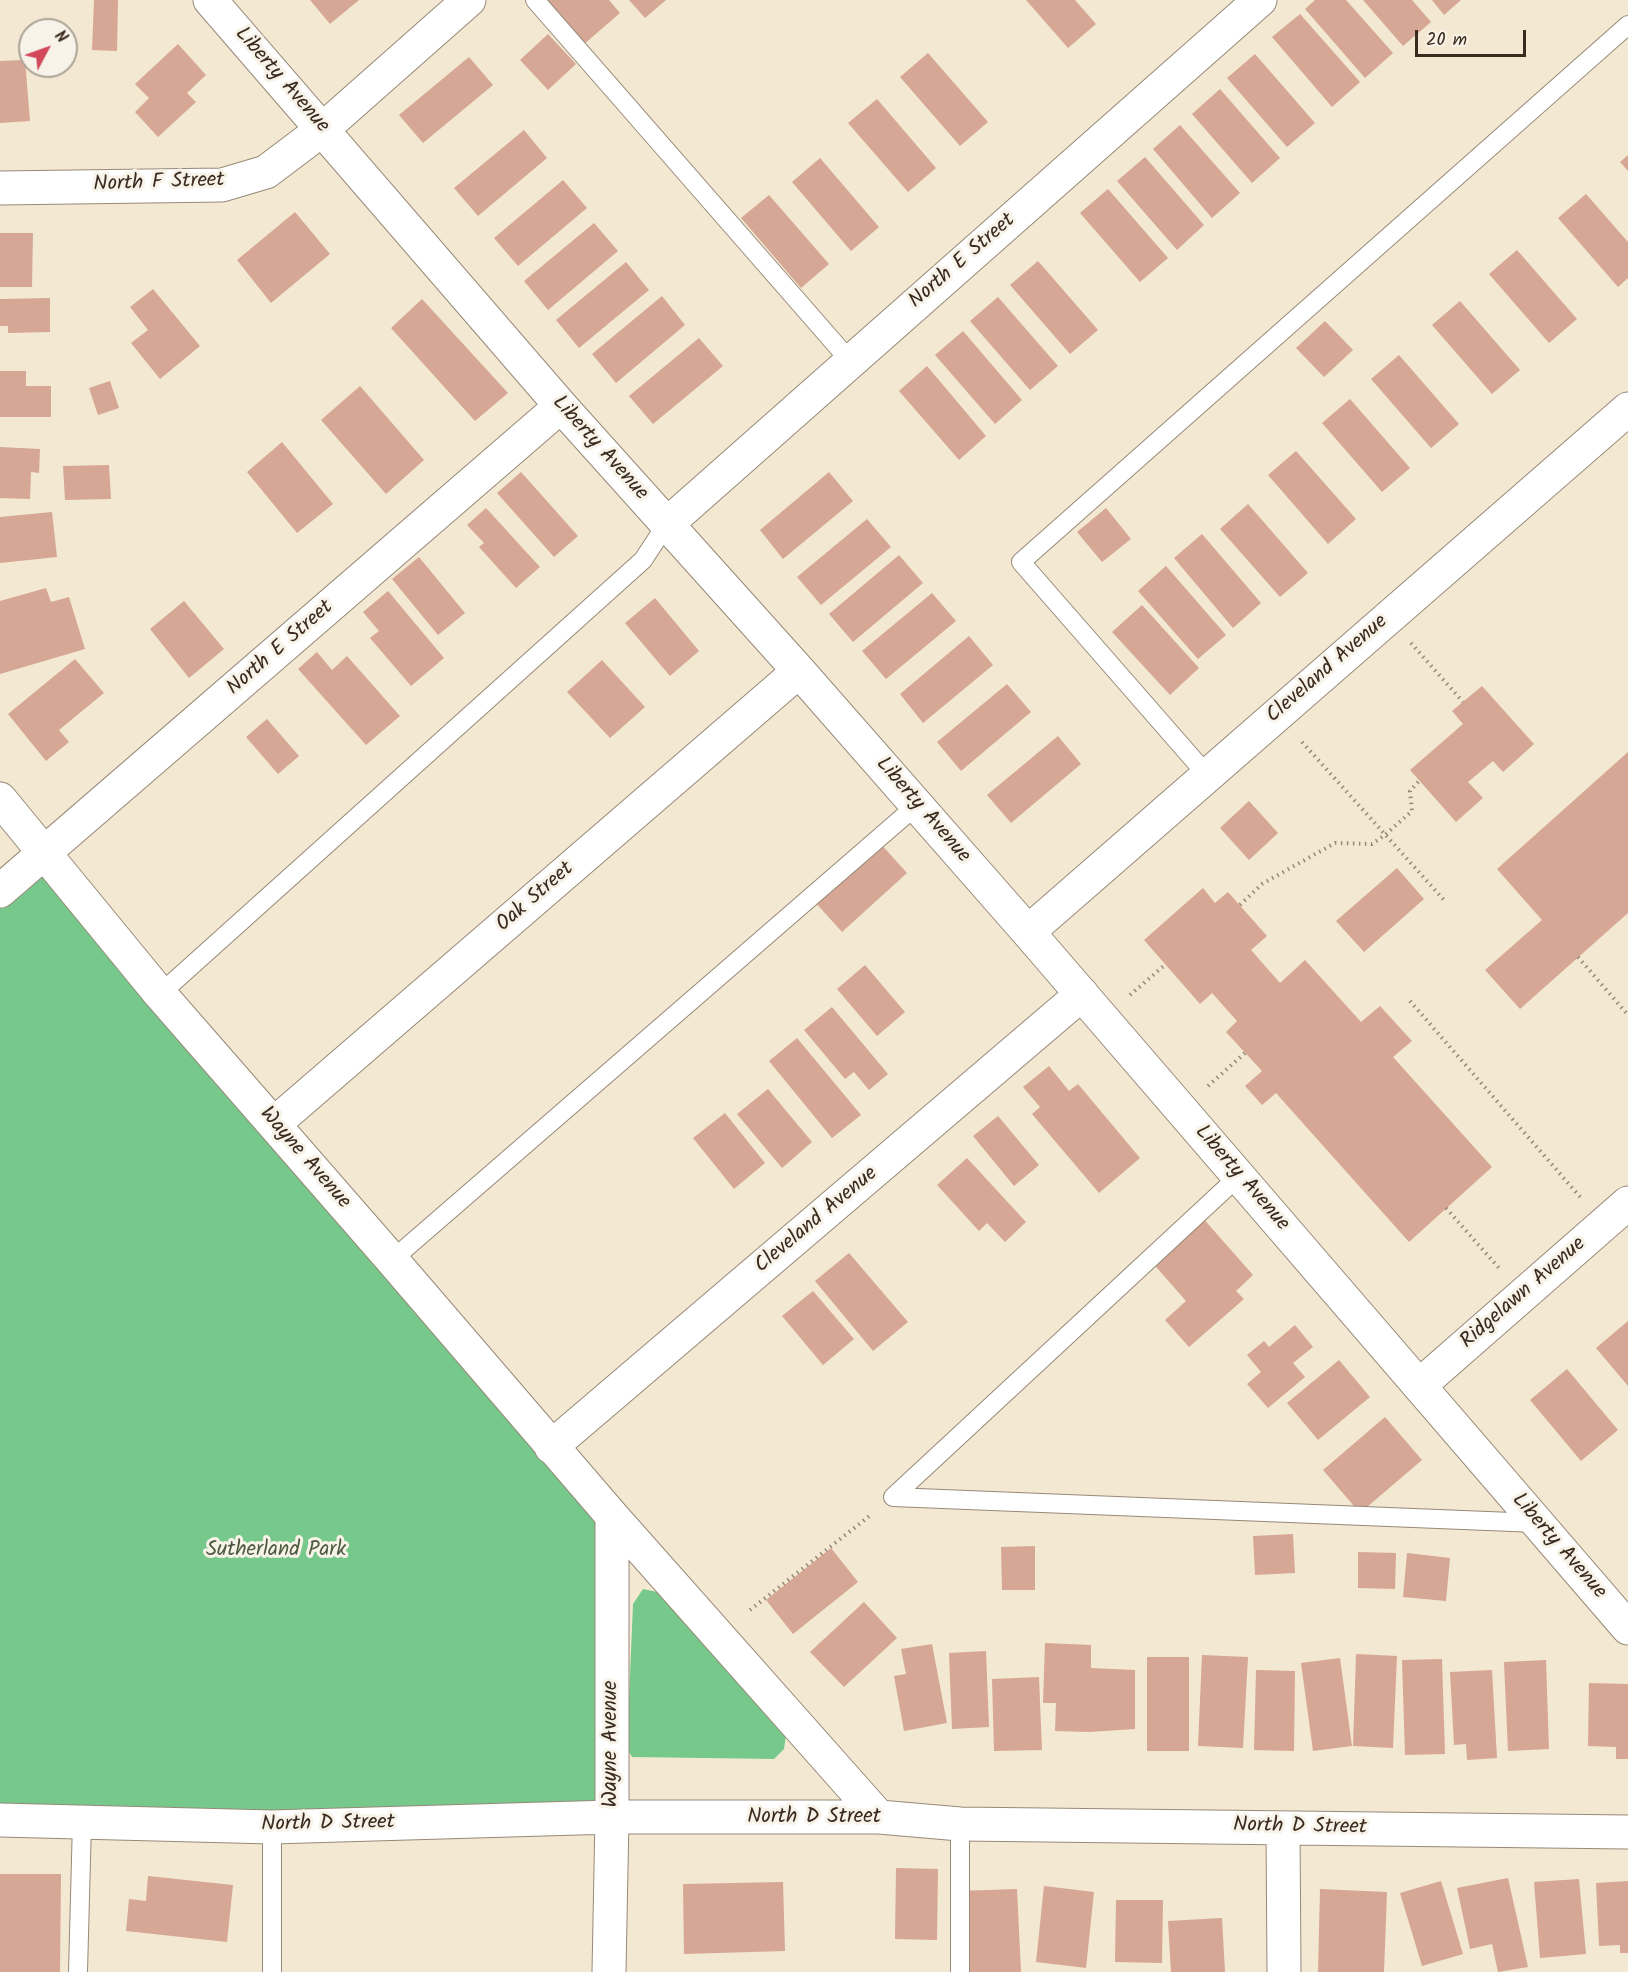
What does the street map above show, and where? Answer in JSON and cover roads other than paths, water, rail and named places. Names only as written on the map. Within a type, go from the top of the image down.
[{"type":"street","name":"Liberty Avenue","points":[[210,0],[324,129],[561,406],[799,671],[1028,932],[1537,1523],[1626,1623]]},
{"type":"street","name":"North F Street","points":[[0,188],[222,185],[266,172],[324,129],[469,0]]},
{"type":"street","name":"North E Street","points":[[666,525],[1260,0]]},
{"type":"street","name":"North E Street","points":[[0,891],[561,406]]},
{"type":"street","name":"Cleveland Avenue","points":[[1028,932],[1628,409]]},
{"type":"street","name":"Oak Street","points":[[274,1124],[799,671]]},
{"type":"street","name":"Wayne Avenue","points":[[0,799],[160,994],[392,1260],[551,1447],[879,1818]]},
{"type":"street","name":"Cleveland Avenue","points":[[551,1447],[1082,994]]},
{"type":"street","name":"Ridgelawn Avenue","points":[[1420,1385],[1628,1203]]},
{"type":"street","name":"Wayne Avenue","points":[[609,1972],[612,1817],[612,1516]]},
{"type":"street","name":"North D Street","points":[[0,1820],[272,1827],[612,1817],[879,1818],[960,1824],[1628,1832]]},
{"type":"street","points":[[1283,1828],[1284,1972]]},
{"type":"lane","points":[[535,0],[851,362]]},
{"type":"lane","points":[[1207,776],[1022,562],[1628,25]]},
{"type":"lane","points":[[160,994],[643,560],[666,525]]},
{"type":"lane","points":[[392,1260],[917,805]]},
{"type":"lane","points":[[1239,1176],[893,1497],[1537,1523]]},
{"type":"lane","points":[[78,1972],[82,1822]]},
{"type":"lane","points":[[960,1824],[960,1972]]},
{"type":"lane","points":[[272,1827],[272,1972]]},
{"type":"park label","name":"Sutherland Park","points":[[276,1551]]}]
